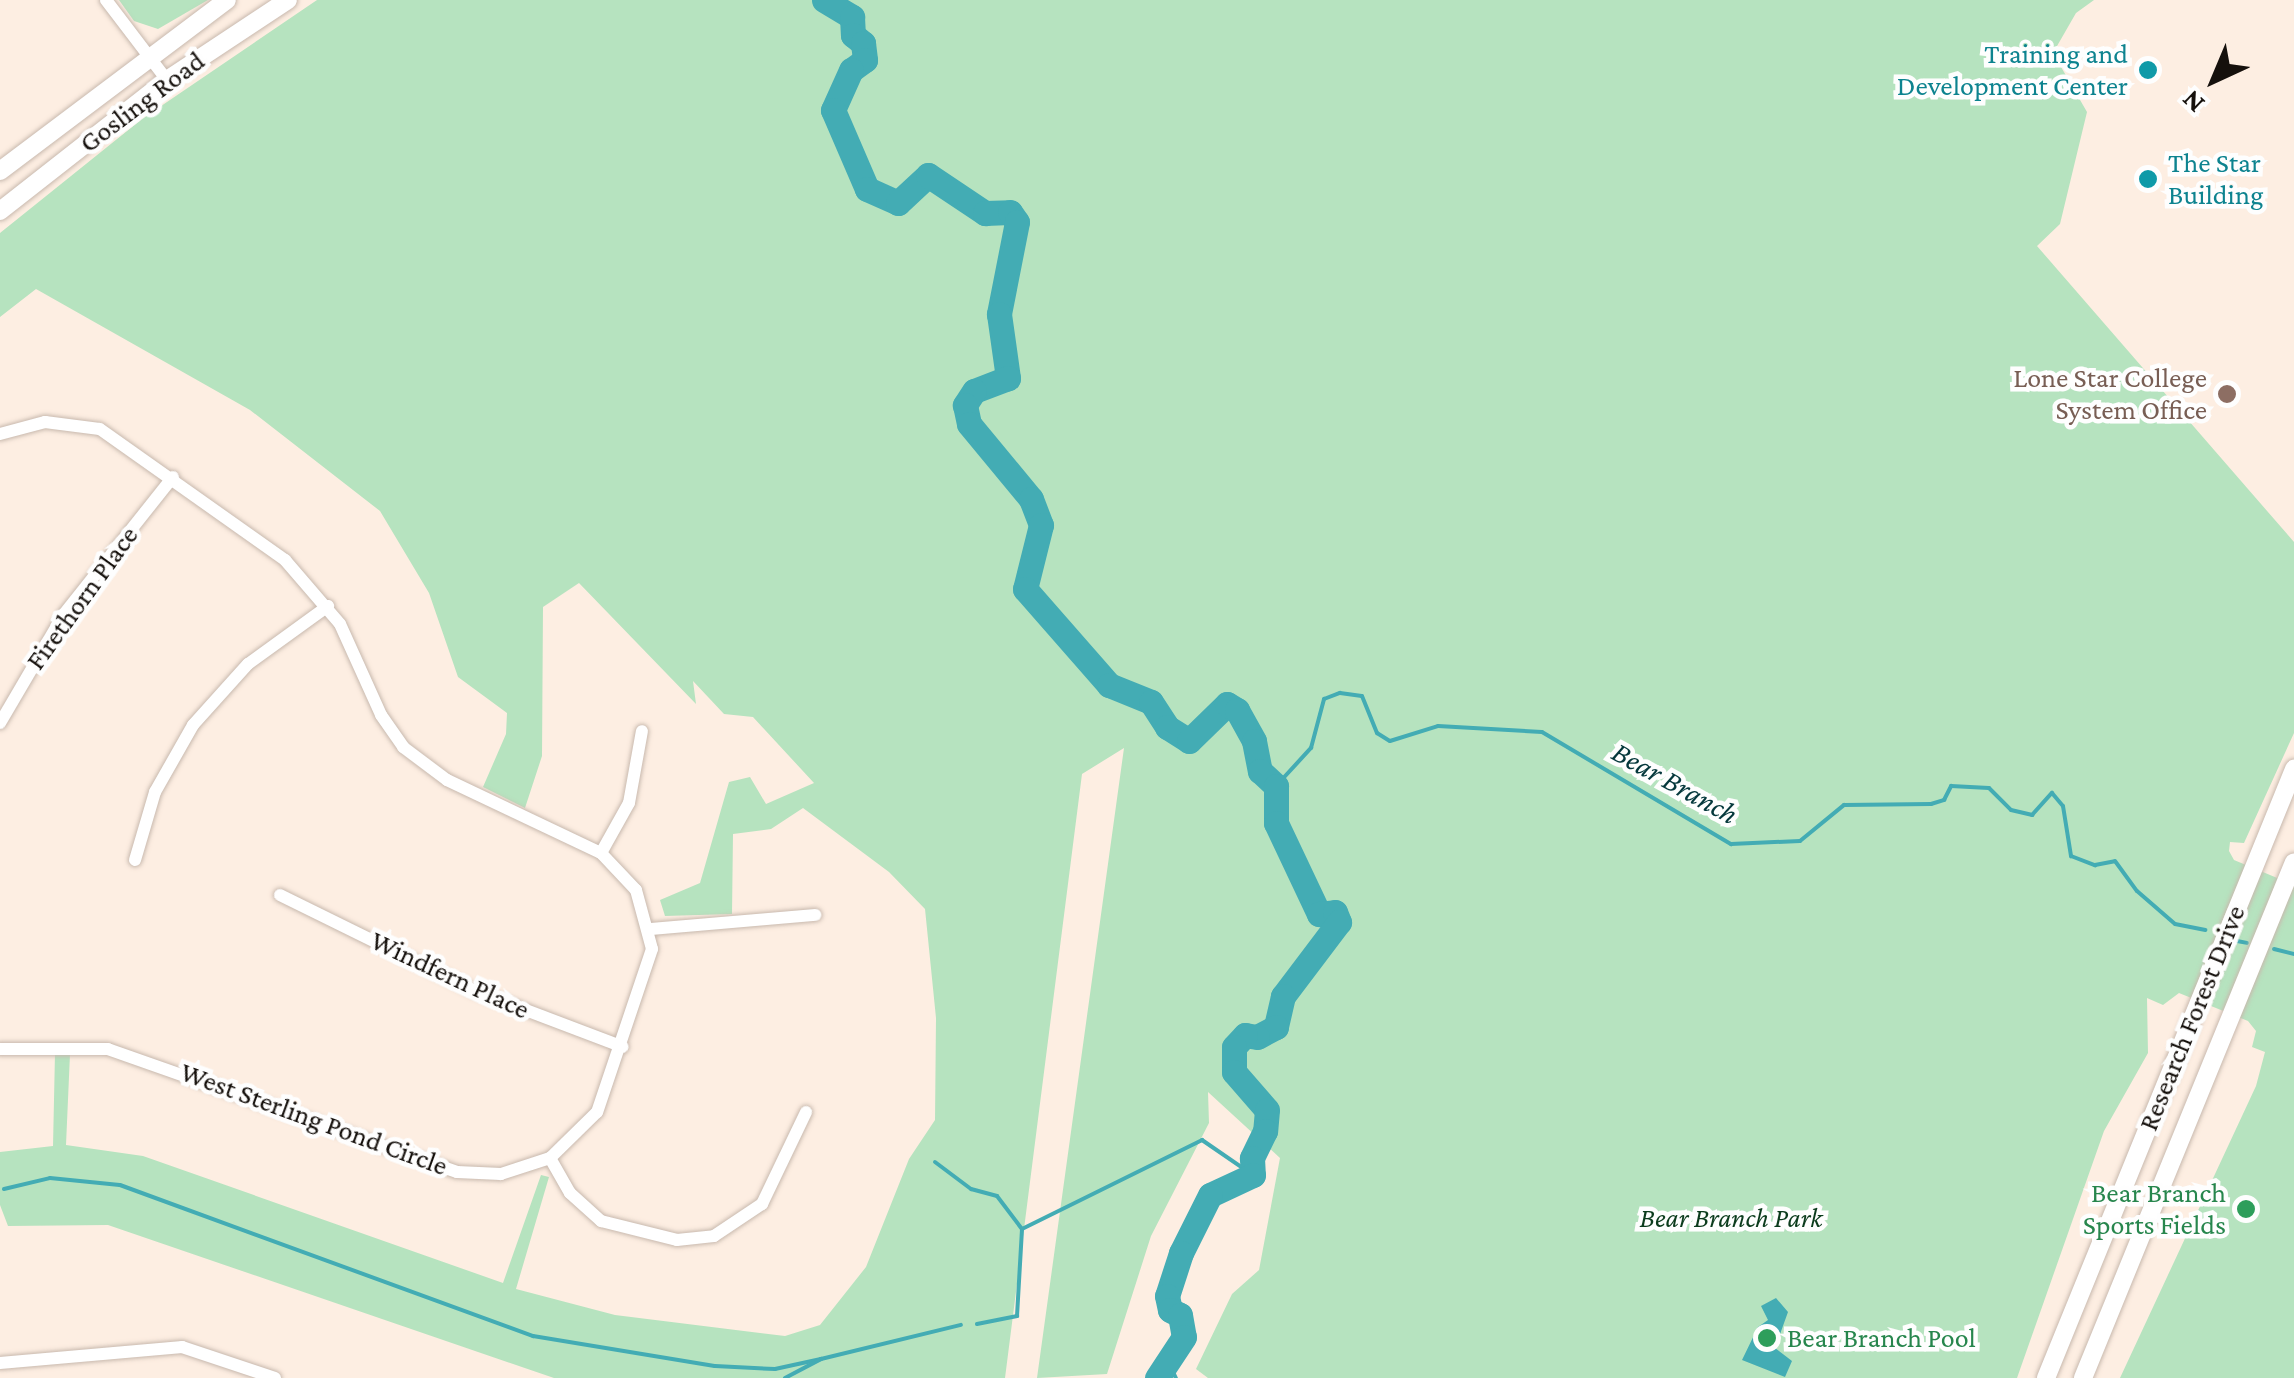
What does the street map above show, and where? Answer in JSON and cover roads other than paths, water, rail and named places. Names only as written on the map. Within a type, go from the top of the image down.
[{"type":"main road","name":"Gosling Road","points":[[0,171],[148,54],[227,0]]},
{"type":"main road","name":"Gosling Road","points":[[0,211],[167,80],[288,0]]},
{"type":"main road","name":"Research Forest Drive","points":[[2046,1378],[2294,769]]},
{"type":"main road","name":"Research Forest Drive","points":[[2083,1378],[2294,862]]},
{"type":"street","points":[[106,0],[167,80]]},
{"type":"street","points":[[0,434],[45,422],[86,424],[173,477],[298,571],[328,606],[381,716],[417,760],[602,853],[636,890],[651,929],[815,915]]},
{"type":"street","name":"Firethorn Place","points":[[0,723],[64,614],[173,477]]},
{"type":"street","points":[[135,860],[155,792],[193,725],[248,664],[328,606]]},
{"type":"street","points":[[602,853],[629,803],[642,730]]},
{"type":"street","name":"Windfern Place","points":[[280,895],[473,990],[623,1048]]},
{"type":"street","name":"West Sterling Pond Circle","points":[[0,1049],[67,1045],[147,1059],[457,1172],[501,1174],[550,1158],[597,1112],[623,1048],[648,968],[651,929]]},
{"type":"street","points":[[550,1158],[570,1193],[601,1221],[677,1240],[714,1236],[762,1204],[806,1112]]},
{"type":"street","points":[[0,1364],[182,1347],[275,1378]]},
{"type":"water","name":"Bear Branch Pool","points":[[1776,1298],[1788,1312],[1775,1348],[1792,1361],[1785,1377],[1742,1360],[1758,1327],[1768,1320],[1761,1306]]},
{"type":"waterway","points":[[824,0],[852,17],[853,35],[863,43],[865,60],[851,70],[833,110],[867,189],[898,203],[928,175],[985,213],[1010,212],[1017,222],[999,314],[1008,378],[974,391],[965,405],[969,424],[1031,499],[1041,525],[1025,589],[1109,685],[1151,702],[1167,727],[1189,741],[1227,704],[1237,710],[1254,741],[1260,771],[1276,786],[1276,823],[1319,914],[1335,912],[1339,922],[1283,996],[1276,1027],[1257,1037],[1245,1035],[1234,1047],[1234,1072],[1267,1110],[1265,1131],[1252,1158],[1253,1175],[1210,1195],[1181,1253],[1167,1296],[1170,1310],[1180,1315],[1184,1337],[1157,1378]]},
{"type":"waterway","name":"Bear Branch","points":[[1276,786],[1311,748],[1324,699],[1340,693],[1362,696],[1377,733],[1390,741],[1438,726],[1542,732],[1731,844],[1800,841],[1844,805],[1931,804],[1944,800],[1951,786],[1989,788],[2011,810],[2032,815],[2052,793],[2063,806],[2071,856],[2095,865],[2115,861],[2137,891],[2175,924],[2205,930]]},
{"type":"waterway","name":"Bear Branch","points":[[2237,941],[2247,943]]},
{"type":"waterway","name":"Bear Branch","points":[[2274,949],[2294,954]]},
{"type":"waterway","points":[[977,1324],[1017,1316],[1022,1229],[1202,1140],[1253,1175]]},
{"type":"waterway","points":[[935,1162],[971,1189],[997,1196],[1022,1229]]},
{"type":"waterway","points":[[4,1189],[50,1178],[120,1185],[533,1336],[715,1366],[775,1369],[821,1359]]},
{"type":"waterway","points":[[785,1378],[821,1359],[961,1325]]},
{"type":"waterway","points":[[1167,1359],[1176,1378]]},
{"type":"place","name":"Training and Development Center","points":[[2148,70]]},
{"type":"place","name":"The Star Building","points":[[2148,179]]},
{"type":"place","name":"Lone Star College System Office","points":[[2227,394]]},
{"type":"place","name":"Bear Branch Sports Fields","points":[[2246,1209]]},
{"type":"place","name":"Bear Branch Pool","points":[[1767,1338]]},
{"type":"park label","name":"Bear Branch Park","points":[[1731,1218]]}]
